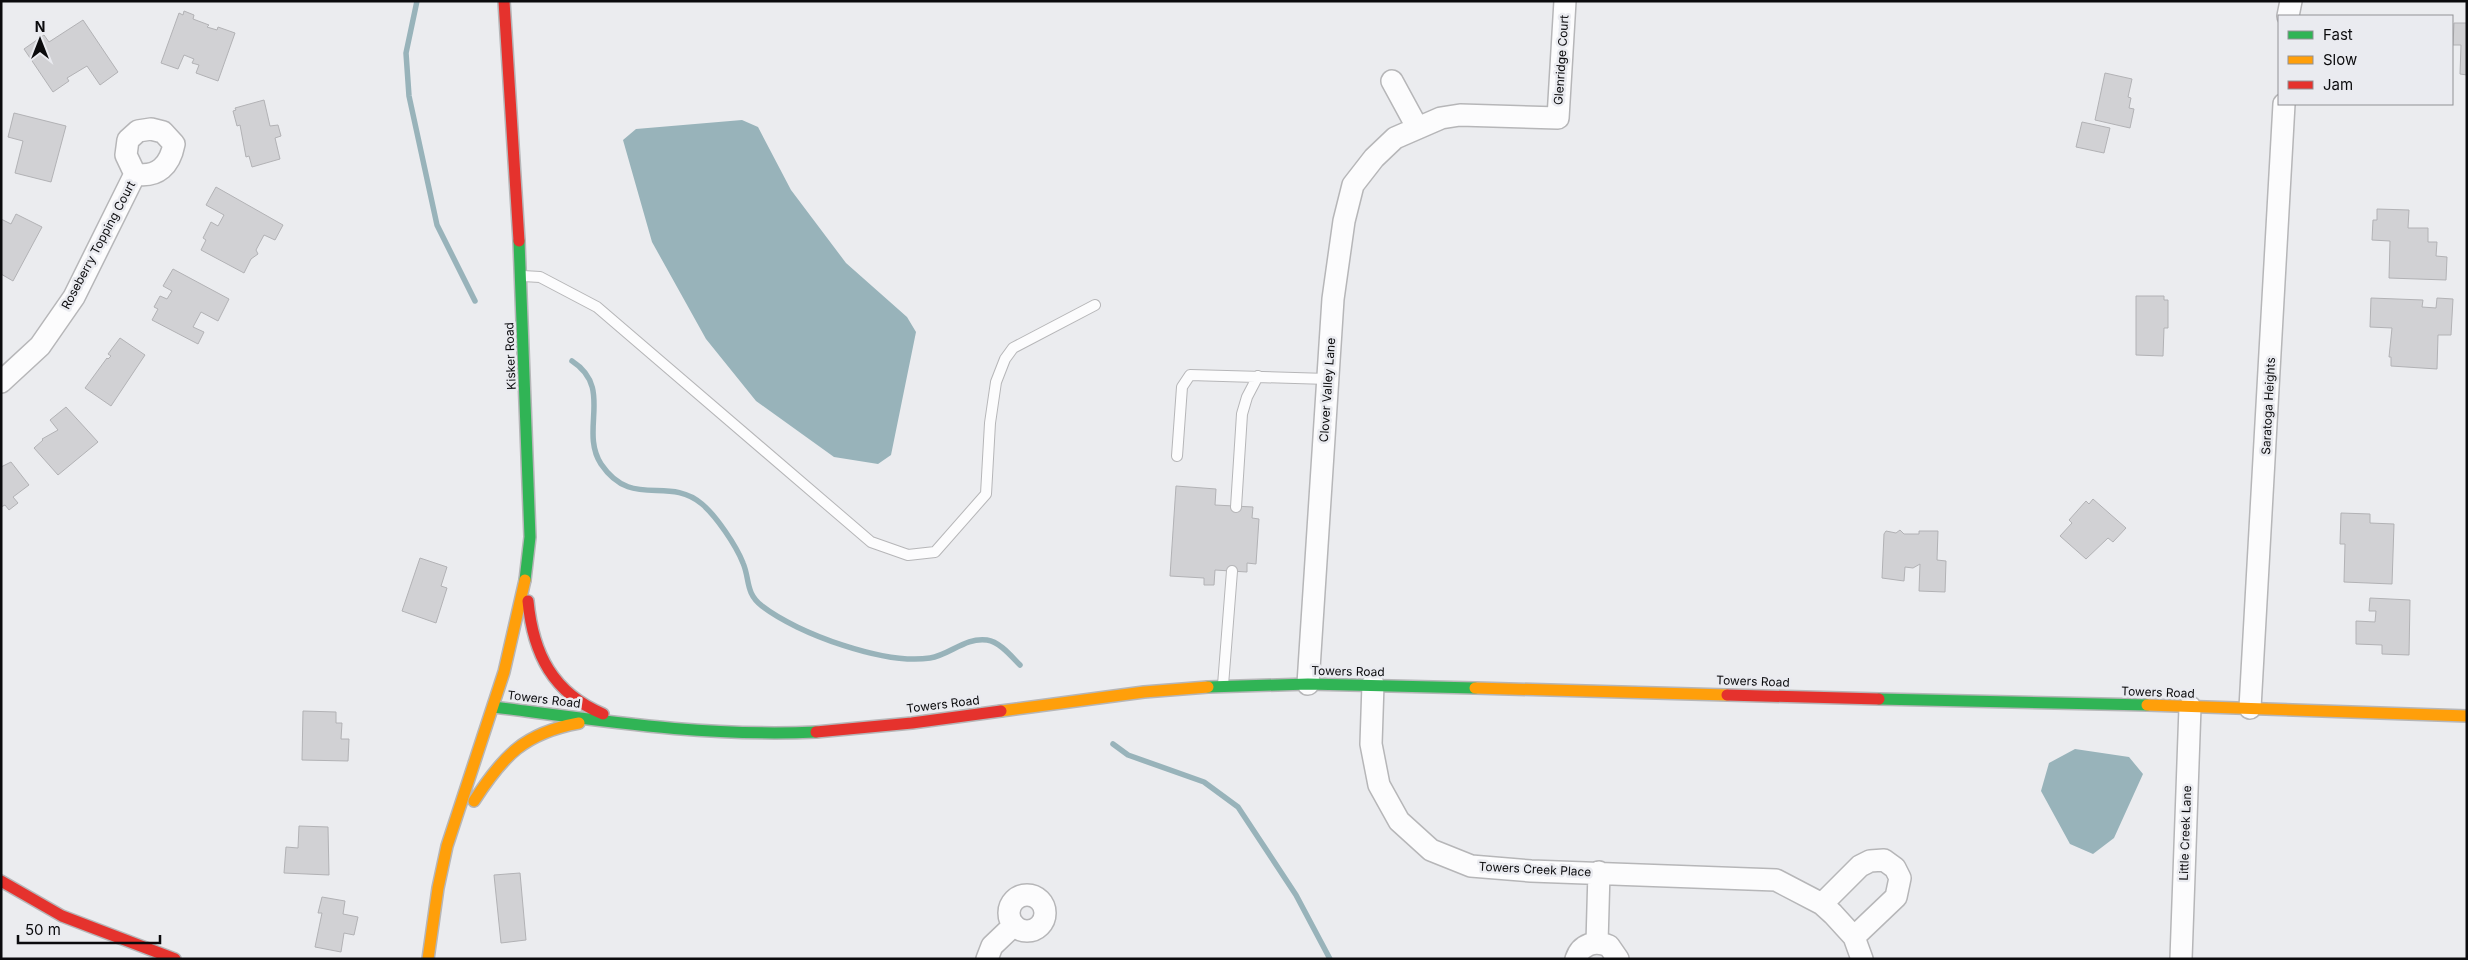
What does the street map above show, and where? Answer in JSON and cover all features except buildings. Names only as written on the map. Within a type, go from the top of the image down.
[{"type":"main road","name":"Kisker Road","points":[[494,707],[514,639],[527,574],[530,538],[522,276],[504,1]]},
{"type":"main road","points":[[527,574],[528,611],[532,630],[545,664],[560,688],[583,705],[642,726]]},
{"type":"main road","name":"Towers Road","points":[[428,959],[441,870],[494,707],[690,733],[753,734],[855,729],[1137,693],[1223,685],[1373,684],[2250,708],[2467,716]]},
{"type":"main road","points":[[448,845],[495,768],[508,753],[538,734],[570,724],[600,720]]},
{"type":"main road","points":[[1,881],[24,898],[126,942],[175,959]]},
{"type":"street","name":"Glenridge Court","points":[[1558,118],[1565,1]]},
{"type":"street","points":[[2288,15],[2291,1]]},
{"type":"street","points":[[1392,81],[1417,127]]},
{"type":"street","name":"Saratoga Heights","points":[[2250,708],[2284,105]]},
{"type":"street","name":"Clover Valley Lane","points":[[1308,684],[1333,299],[1344,222],[1353,185],[1374,158],[1395,138],[1441,118],[1460,115],[1558,118]]},
{"type":"street","name":"Roseberry Topping Court","points":[[1,382],[40,346],[74,297],[135,174]]},
{"type":"street","name":"Towers Creek Place","points":[[1373,684],[1371,744],[1379,785],[1399,821],[1431,850],[1471,866],[1531,871],[1776,880],[1822,904],[1854,937],[1862,959]]},
{"type":"street","name":"Little Creek Lane","points":[[2181,959],[2190,707]]},
{"type":"street","points":[[1822,904],[1860,866],[1870,861],[1884,860],[1895,868],[1900,878],[1896,897],[1854,937]]},
{"type":"street","points":[[1597,943],[1599,872]]},
{"type":"street","points":[[987,959],[992,946],[1014,925]]},
{"type":"street","points":[[1576,959],[1581,949],[1597,943],[1609,946],[1618,959]]},
{"type":"lane","points":[[522,276],[540,277],[597,307],[871,542],[908,555],[935,552],[960,526],[986,494],[990,423],[996,382],[1005,359],[1013,348],[1096,304]]},
{"type":"lane","points":[[1177,456],[1182,387],[1190,375],[1328,379]]},
{"type":"lane","points":[[1236,506],[1242,414],[1247,397],[1258,376]]},
{"type":"lane","points":[[1223,685],[1232,571]]},
{"type":"water","points":[[742,120],[758,127],[791,190],[846,263],[907,317],[916,332],[891,455],[878,464],[834,457],[756,401],[706,339],[652,242],[623,140],[636,129]]},
{"type":"water","points":[[2075,749],[2129,757],[2143,774],[2114,838],[2093,854],[2070,844],[2041,791],[2049,763]]},
{"type":"waterway","points":[[417,1],[406,53],[409,96],[437,225],[475,301]]},
{"type":"waterway","points":[[572,361],[584,372],[591,384],[594,396],[593,437],[595,451],[601,464],[613,478],[625,486],[676,492],[689,496],[702,504],[719,523],[736,548],[753,596],[762,606],[778,617],[819,637],[890,657],[930,658],[944,654],[972,641],[987,640],[1001,646],[1020,665]]},
{"type":"waterway","points":[[1113,744],[1128,755],[1204,782],[1238,807],[1296,895],[1330,959]]},
{"type":"traffic: fast","points":[[519,241],[530,537],[525,580]]},
{"type":"traffic: fast","points":[[1208,687],[1308,684],[1475,688]]},
{"type":"traffic: fast","points":[[1879,699],[2147,705]]},
{"type":"traffic: fast","points":[[494,707],[655,727],[734,732],[816,732]]},
{"type":"traffic: slow","points":[[428,959],[438,888],[447,846],[504,672],[525,580]]},
{"type":"traffic: slow","points":[[1001,711],[1144,692],[1208,687]]},
{"type":"traffic: slow","points":[[1475,688],[1727,695]]},
{"type":"traffic: slow","points":[[2147,705],[2467,716]]},
{"type":"traffic: slow","points":[[474,801],[505,759],[529,740],[560,727],[579,723]]},
{"type":"traffic: jam","points":[[504,1],[519,241]]},
{"type":"traffic: jam","points":[[528,601],[535,638],[549,670],[571,695],[603,714]]},
{"type":"traffic: jam","points":[[1727,695],[1879,699]]},
{"type":"traffic: jam","points":[[816,732],[912,723],[1001,711]]},
{"type":"traffic: jam","points":[[1,881],[62,916],[175,959]]}]
